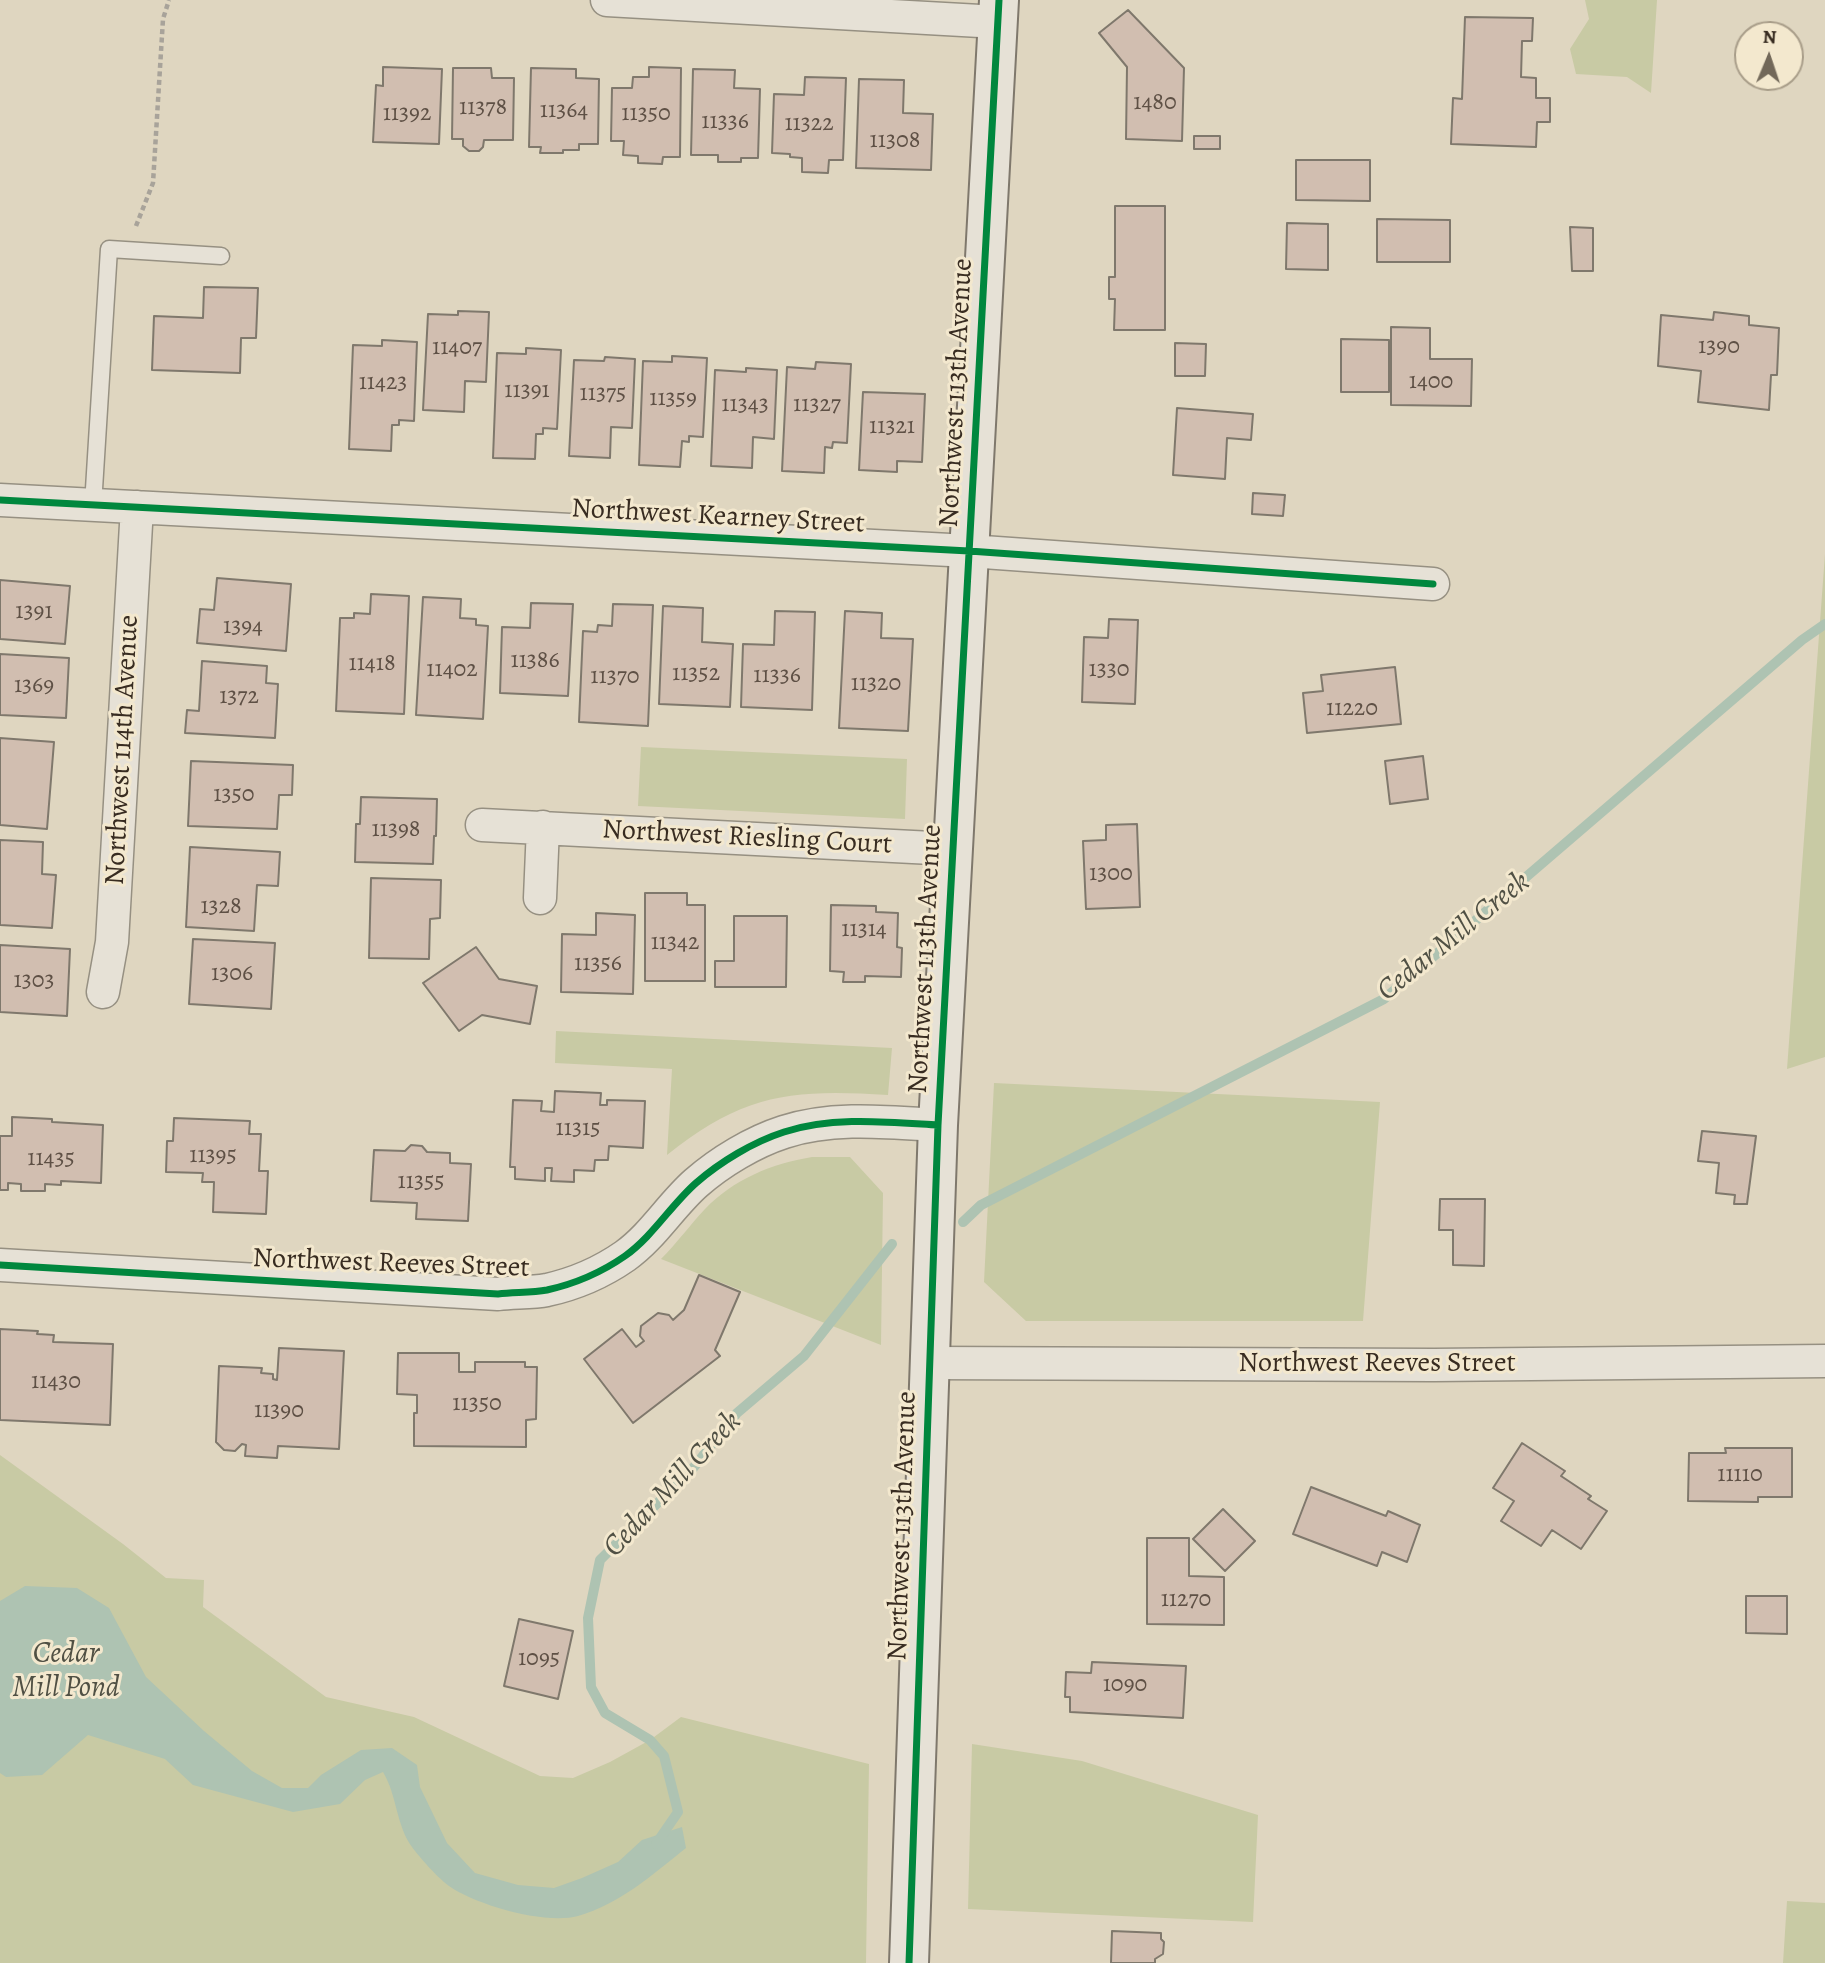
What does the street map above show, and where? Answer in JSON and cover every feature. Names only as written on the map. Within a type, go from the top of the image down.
[{"type":"street","points":[[607,0],[999,11]]},
{"type":"street","name":"Northwest 113th Avenue","points":[[909,1963],[938,1125],[999,11]]},
{"type":"street","name":"Northwest Kearney Street","points":[[0,500],[969,551],[1433,584]]},
{"type":"street","name":"Northwest 114th Avenue","points":[[103,992],[112,942],[137,507]]},
{"type":"street","name":"Northwest Riesling Court","points":[[482,825],[952,849]]},
{"type":"street","points":[[540,898],[542,827]]},
{"type":"street","name":"Northwest Reeves Street","points":[[0,1265],[498,1293],[545,1290],[590,1275],[626,1255],[696,1183],[752,1146],[785,1132],[825,1123],[938,1125]]},
{"type":"street","name":"Northwest Reeves Street","points":[[930,1363],[1434,1365],[1825,1361]]},
{"type":"lane","points":[[93,505],[109,249],[221,256]]},
{"type":"shaded area","points":[[1585,0],[1657,0],[1651,93],[1627,77],[1576,74],[1570,49],[1589,19]]},
{"type":"shaded area","points":[[1825,554],[1825,1057],[1787,1069]]},
{"type":"shaded area","points":[[641,747],[907,759],[905,819],[638,806]]},
{"type":"shaded area","points":[[556,1031],[892,1048],[888,1095],[824,1093],[771,1100],[746,1107],[721,1119],[667,1155],[672,1069],[555,1063]]},
{"type":"shaded area","points":[[994,1083],[1380,1102],[1363,1321],[1026,1321],[984,1282]]},
{"type":"shaded area","points":[[812,1157],[850,1157],[883,1193],[881,1345],[661,1259],[705,1209],[728,1189],[754,1174]]},
{"type":"shaded area","points":[[0,1455],[166,1578],[204,1580],[203,1607],[326,1697],[414,1717],[540,1776],[573,1778],[650,1740],[681,1717],[869,1764],[866,1963],[0,1963]]},
{"type":"shaded area","points":[[972,1744],[1082,1761],[1258,1815],[1253,1922],[968,1909]]},
{"type":"shaded area","points":[[1787,1901],[1825,1903],[1825,1963],[1783,1963]]},
{"type":"water","name":"Cedar Mill Pond","points":[[25,1586],[77,1588],[109,1608],[146,1677],[252,1771],[282,1788],[308,1788],[321,1775],[361,1750],[392,1748],[417,1765],[420,1787],[447,1843],[475,1873],[518,1885],[554,1888],[618,1862],[642,1840],[682,1827],[686,1848],[635,1888],[608,1904],[578,1916],[548,1918],[511,1912],[476,1900],[449,1886],[412,1847],[399,1820],[383,1772],[365,1780],[340,1804],[293,1812],[193,1785],[165,1759],[88,1735],[42,1775],[6,1777],[0,1773],[0,1601]]},
{"type":"building","points":[[1128,10],[1184,68],[1182,141],[1126,139],[1127,67],[1099,33]]},
{"type":"building","points":[[1465,17],[1533,18],[1532,41],[1522,41],[1521,77],[1536,78],[1536,98],[1550,98],[1550,122],[1537,122],[1536,147],[1451,144],[1453,98],[1462,99]]},
{"type":"building","points":[[383,67],[442,69],[439,144],[373,142],[376,85],[383,86]]},
{"type":"building","points":[[649,67],[681,68],[680,157],[663,157],[662,164],[638,163],[638,156],[623,155],[624,141],[611,141],[612,88],[632,88],[633,77],[649,77]]},
{"type":"building","points":[[453,68],[491,68],[492,78],[514,78],[513,140],[484,140],[479,151],[469,151],[463,146],[463,139],[452,139]]},
{"type":"building","points":[[531,68],[576,69],[576,78],[599,79],[598,144],[579,144],[579,150],[563,150],[563,153],[540,153],[541,147],[529,147]]},
{"type":"building","points":[[693,69],[735,70],[734,88],[760,89],[758,158],[741,158],[741,162],[718,162],[718,155],[691,155]]},
{"type":"building","points":[[805,77],[846,78],[843,160],[829,160],[828,173],[802,172],[802,158],[772,153],[774,94],[804,95]]},
{"type":"building","points":[[859,79],[904,80],[903,113],[933,114],[931,170],[856,168]]},
{"type":"building","points":[[1194,136],[1220,136],[1220,149],[1194,149]]},
{"type":"building","points":[[1296,160],[1370,160],[1370,201],[1296,200]]},
{"type":"building","points":[[1115,206],[1165,206],[1165,330],[1114,330],[1115,299],[1109,299],[1109,277],[1115,277]]},
{"type":"building","points":[[1377,219],[1450,220],[1450,262],[1377,262]]},
{"type":"building","points":[[1287,223],[1328,224],[1328,270],[1286,269]]},
{"type":"building","points":[[1570,227],[1593,228],[1593,271],[1572,271]]},
{"type":"building","points":[[204,287],[258,288],[256,338],[241,338],[240,373],[152,370],[154,316],[203,318]]},
{"type":"building","points":[[458,311],[489,312],[486,382],[465,381],[464,412],[423,410],[428,314],[458,315]]},
{"type":"building","points":[[1714,312],[1749,316],[1749,325],[1779,328],[1777,375],[1771,375],[1769,410],[1698,402],[1701,371],[1658,366],[1661,315],[1713,320]]},
{"type":"building","points":[[1391,327],[1430,328],[1430,359],[1472,359],[1471,406],[1391,405]]},
{"type":"building","points":[[1341,339],[1389,340],[1389,392],[1341,392]]},
{"type":"building","points":[[382,340],[417,342],[414,421],[399,420],[399,425],[392,425],[391,451],[349,449],[353,345],[382,346]]},
{"type":"building","points":[[1175,343],[1206,344],[1205,376],[1175,376]]},
{"type":"building","points":[[526,348],[561,350],[557,429],[543,428],[543,434],[536,434],[535,459],[493,458],[497,353],[526,354]]},
{"type":"building","points":[[672,356],[707,358],[703,437],[689,436],[689,442],[682,441],[680,467],[639,465],[643,361],[672,362]]},
{"type":"building","points":[[605,357],[635,359],[632,428],[611,427],[610,458],[569,456],[574,360],[604,361]]},
{"type":"building","points":[[816,362],[851,364],[847,443],[833,442],[832,448],[825,447],[824,473],[782,471],[787,367],[815,369]]},
{"type":"building","points":[[746,368],[777,370],[774,439],[753,437],[752,468],[711,466],[715,370],[746,372]]},
{"type":"building","points":[[863,392],[925,394],[922,462],[897,461],[897,472],[859,470]]},
{"type":"building","points":[[1177,408],[1253,414],[1251,440],[1227,438],[1225,479],[1173,475]]},
{"type":"building","points":[[1253,493],[1285,495],[1283,516],[1252,514]]},
{"type":"building","points":[[217,578],[291,584],[286,651],[197,643],[200,609],[214,610]]},
{"type":"building","points":[[0,580],[70,586],[65,644],[0,639]]},
{"type":"building","points":[[371,594],[409,596],[404,714],[336,711],[340,618],[354,618],[354,613],[370,614]]},
{"type":"building","points":[[423,597],[461,599],[460,618],[476,619],[476,625],[488,626],[483,719],[416,715]]},
{"type":"building","points":[[531,603],[573,604],[568,696],[500,693],[502,627],[530,628]]},
{"type":"building","points":[[613,604],[653,605],[648,726],[579,722],[583,631],[597,632],[598,625],[612,626]]},
{"type":"building","points":[[663,606],[703,608],[702,642],[733,644],[730,707],[659,704]]},
{"type":"building","points":[[775,611],[815,612],[812,710],[741,707],[743,644],[774,645]]},
{"type":"building","points":[[845,611],[882,613],[881,638],[913,639],[908,731],[839,728]]},
{"type":"building","points":[[1109,619],[1138,620],[1135,704],[1082,702],[1084,637],[1108,638]]},
{"type":"building","points":[[0,654],[69,658],[66,718],[0,715]]},
{"type":"building","points":[[202,661],[267,666],[266,683],[278,684],[275,738],[185,733],[187,710],[199,711]]},
{"type":"building","points":[[1395,667],[1401,724],[1307,733],[1303,693],[1323,691],[1321,675]]},
{"type":"building","points":[[0,738],[54,742],[47,829],[0,825]]},
{"type":"building","points":[[1423,756],[1428,799],[1390,804],[1385,761]]},
{"type":"building","points":[[191,761],[293,765],[292,795],[279,795],[277,829],[188,826]]},
{"type":"building","points":[[361,797],[437,799],[433,864],[355,862],[356,824],[360,824]]},
{"type":"building","points":[[1137,824],[1140,907],[1086,909],[1083,841],[1106,840],[1106,825]]},
{"type":"building","points":[[0,840],[43,842],[42,874],[56,875],[52,928],[0,925]]},
{"type":"building","points":[[190,847],[280,852],[278,886],[257,885],[254,931],[186,927]]},
{"type":"building","points":[[371,878],[441,880],[440,918],[430,919],[429,959],[369,958]]},
{"type":"building","points":[[645,893],[687,893],[687,905],[705,905],[705,981],[645,981]]},
{"type":"building","points":[[831,905],[876,906],[876,912],[898,913],[897,947],[902,948],[901,977],[865,976],[865,982],[843,982],[844,972],[830,971]]},
{"type":"building","points":[[596,913],[635,915],[633,994],[561,992],[562,934],[596,935]]},
{"type":"building","points":[[734,916],[787,916],[786,987],[715,987],[715,961],[734,961]]},
{"type":"building","points":[[193,939],[275,943],[271,1009],[189,1004]]},
{"type":"building","points":[[0,945],[70,949],[67,1016],[0,1012]]},
{"type":"building","points":[[476,947],[499,979],[537,986],[530,1024],[482,1015],[459,1031],[423,983]]},
{"type":"building","points":[[555,1091],[601,1093],[600,1105],[607,1105],[607,1100],[645,1101],[643,1148],[609,1146],[608,1160],[595,1160],[594,1171],[574,1170],[574,1182],[551,1181],[552,1168],[545,1168],[545,1181],[515,1179],[515,1167],[510,1167],[513,1100],[542,1101],[541,1111],[554,1112]]},
{"type":"building","points":[[12,1117],[103,1125],[101,1183],[61,1181],[61,1185],[45,1184],[45,1191],[21,1191],[21,1184],[8,1183],[8,1190],[0,1190],[0,1136],[12,1136]]},
{"type":"building","points":[[174,1118],[250,1121],[249,1134],[261,1134],[259,1171],[268,1171],[266,1214],[213,1212],[214,1182],[202,1182],[203,1173],[166,1172],[167,1141],[173,1141]]},
{"type":"building","points":[[1702,1131],[1756,1136],[1747,1204],[1734,1204],[1735,1195],[1716,1193],[1719,1163],[1698,1161]]},
{"type":"building","points":[[411,1145],[422,1146],[427,1152],[450,1153],[450,1163],[471,1164],[468,1221],[416,1219],[417,1203],[371,1201],[374,1150],[405,1151]]},
{"type":"building","points":[[1440,1199],[1485,1199],[1484,1266],[1453,1265],[1453,1230],[1439,1230]]},
{"type":"building","points":[[699,1275],[740,1292],[715,1350],[720,1356],[633,1423],[584,1359],[622,1329],[636,1347],[644,1341],[640,1336],[641,1326],[658,1313],[669,1315],[673,1320],[684,1310]]},
{"type":"building","points":[[0,1329],[38,1331],[37,1334],[54,1335],[53,1342],[113,1344],[110,1425],[0,1420]]},
{"type":"building","points":[[279,1348],[344,1351],[339,1449],[278,1446],[277,1458],[245,1456],[246,1445],[242,1444],[235,1451],[224,1450],[216,1442],[219,1366],[262,1368],[261,1373],[273,1374],[273,1379],[277,1380]]},
{"type":"building","points":[[398,1353],[459,1353],[459,1372],[475,1372],[475,1362],[525,1362],[525,1367],[537,1367],[536,1419],[526,1420],[526,1447],[414,1446],[417,1395],[397,1394]]},
{"type":"building","points":[[1522,1443],[1565,1471],[1561,1476],[1591,1496],[1588,1499],[1607,1511],[1581,1549],[1552,1530],[1541,1546],[1501,1521],[1514,1501],[1493,1488]]},
{"type":"building","points":[[1725,1448],[1792,1448],[1792,1497],[1758,1497],[1758,1502],[1688,1501],[1689,1453],[1726,1453]]},
{"type":"building","points":[[1311,1487],[1386,1516],[1388,1511],[1420,1525],[1407,1562],[1382,1552],[1377,1566],[1293,1534]]},
{"type":"building","points":[[1223,1509],[1255,1541],[1225,1571],[1193,1539]]},
{"type":"building","points":[[1147,1538],[1189,1538],[1189,1576],[1224,1577],[1224,1625],[1147,1624]]},
{"type":"building","points":[[1746,1596],[1787,1596],[1787,1634],[1746,1633]]},
{"type":"building","points":[[519,1619],[573,1631],[558,1699],[504,1686]]},
{"type":"building","points":[[1092,1662],[1186,1666],[1183,1718],[1070,1712],[1070,1697],[1065,1697],[1066,1672],[1091,1673]]},
{"type":"building","points":[[1112,1931],[1161,1933],[1164,1942],[1163,1954],[1155,1959],[1155,1963],[1111,1963]]},
{"type":"waterway","name":"Cedar Mill Creek","points":[[963,1222],[981,1205],[1384,999],[1802,640],[1825,624]]},
{"type":"waterway","name":"Cedar Mill Creek","points":[[656,1844],[678,1812],[664,1756],[650,1740],[605,1713],[591,1687],[588,1618],[600,1560],[694,1467],[737,1413],[804,1356],[892,1244]]},
{"type":"cycle path","points":[[909,1963],[938,1125],[999,0]]},
{"type":"cycle path","points":[[0,500],[969,551],[1433,584]]},
{"type":"cycle path","points":[[0,1265],[498,1294],[541,1291],[588,1277],[625,1256],[705,1175],[737,1153],[772,1136],[802,1127],[841,1122],[938,1125]]}]
